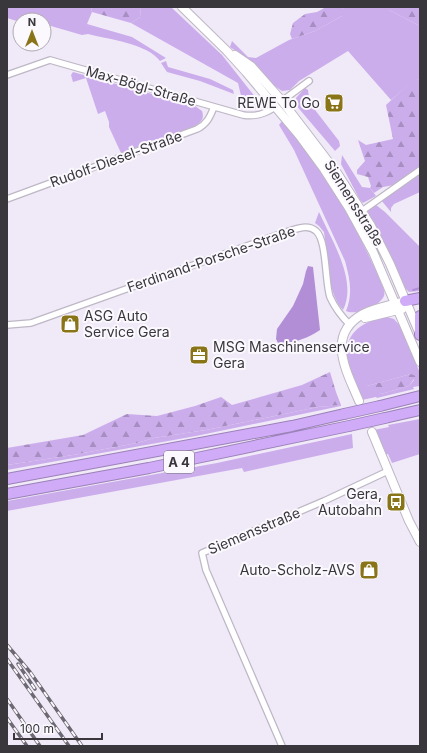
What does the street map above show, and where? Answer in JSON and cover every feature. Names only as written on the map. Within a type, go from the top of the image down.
[{"type":"highway","points":[[402,306],[420,298]]},
{"type":"highway","points":[[402,306],[420,304]]},
{"type":"highway","points":[[420,316],[420,335]]},
{"type":"highway","name":"A 4","points":[[7,479],[292,426],[419,397]]},
{"type":"highway","name":"A 4","points":[[7,494],[164,465],[420,410]]},
{"type":"main road","points":[[182,7],[227,51]]},
{"type":"main road","name":"Siemensstraße","points":[[227,51],[239,57],[251,66],[282,101],[322,152],[362,211],[384,253],[420,362]]},
{"type":"main road","name":"Siemensstraße","points":[[227,51],[275,106],[324,169],[371,246],[402,306],[420,335]]},
{"type":"main road","points":[[275,106],[282,101]]},
{"type":"main road","points":[[359,401],[342,361],[341,343],[343,337],[350,325],[367,312],[402,306]]},
{"type":"main road","points":[[372,432],[388,471],[417,532],[420,542]]},
{"type":"street","name":"Max-Bögl-Straße","points":[[7,75],[50,60],[214,107],[252,116],[266,113],[275,106]]},
{"type":"street","points":[[282,101],[309,81]]},
{"type":"street","name":"Rudolf-Diesel-Straße","points":[[7,199],[197,129],[204,125],[208,120],[214,107]]},
{"type":"street","points":[[362,211],[420,170]]},
{"type":"street","name":"Ferdinand-Porsche-Straße","points":[[8,325],[31,323],[283,233],[302,228],[312,228],[319,234],[330,298],[340,315],[350,325]]},
{"type":"street","name":"Siemensstraße","points":[[282,746],[206,570],[202,553],[324,501],[388,471]]},
{"type":"green space","points":[[7,7],[91,7],[92,12],[87,24],[132,37],[166,58],[160,61],[154,55],[137,46],[88,34],[82,35],[52,26],[52,12],[12,12],[12,20],[7,18]]},
{"type":"green space","points":[[91,7],[141,7],[140,17],[131,23],[92,12]]},
{"type":"green space","points":[[141,7],[171,7],[222,55],[256,98],[260,106],[255,109],[247,108],[243,104],[238,83],[131,23],[140,17]]},
{"type":"green space","points":[[326,7],[345,7],[342,9],[342,16],[315,31],[292,39],[290,34],[293,23],[305,14],[317,12]]},
{"type":"green space","points":[[345,7],[389,7],[389,10],[420,26],[420,79],[413,81],[391,100],[348,51],[299,81],[290,90],[282,91],[273,85],[249,60],[230,47],[232,41],[248,57],[256,58],[289,40],[315,31],[342,16],[342,9]]},
{"type":"green space","points":[[389,7],[420,7],[420,26],[389,10]]},
{"type":"green space","points":[[166,61],[168,67],[210,79],[233,90],[234,94],[200,81],[167,72],[161,63]]},
{"type":"green space","points":[[73,72],[195,106],[202,111],[203,117],[200,123],[193,127],[121,153],[109,127],[109,122],[105,111],[98,114],[86,78],[73,82],[71,75]]},
{"type":"green space","points":[[420,79],[420,166],[394,185],[383,187],[374,193],[370,188],[371,186],[368,177],[357,174],[357,170],[365,161],[358,140],[366,145],[393,139],[386,105],[413,80]]},
{"type":"green space","points":[[305,88],[308,90],[309,97],[303,99],[304,105],[312,106],[339,141],[340,146],[335,151],[295,104],[296,98]]},
{"type":"green space","points":[[282,121],[313,159],[326,179],[351,221],[373,264],[383,287],[384,296],[382,300],[367,309],[355,312],[346,311],[350,299],[350,286],[345,261],[294,150],[279,125]]},
{"type":"green space","points":[[342,155],[362,187],[370,188],[376,196],[363,203],[360,200],[341,164]]},
{"type":"green space","points":[[420,173],[420,192],[394,204],[391,208],[391,212],[381,200]]},
{"type":"green space","points":[[376,205],[420,247],[420,291],[409,292],[404,287],[368,213],[370,208]]},
{"type":"green space","points":[[319,212],[336,247],[345,273],[347,299],[343,310],[333,293],[324,232],[315,223]]},
{"type":"green space","points":[[387,317],[394,319],[401,327],[420,373],[420,386],[413,387],[414,389],[377,398],[362,400],[350,372],[347,348],[349,340],[360,327],[377,319]],"holes":[[[411,374],[414,380],[409,386],[381,394],[367,386]]]},
{"type":"green space","points":[[330,372],[341,405],[318,407],[73,455],[7,465],[7,448],[83,435],[127,414],[157,416],[195,406],[221,397],[232,405],[302,385]]},
{"type":"green space","points":[[411,374],[416,376],[409,386],[381,394],[365,389],[367,386]]},
{"type":"green space","points":[[341,405],[196,436],[7,470],[7,465],[73,455],[318,407]]},
{"type":"green space","points":[[420,419],[420,454],[392,463],[388,454],[384,455],[374,430],[389,427],[388,425]]},
{"type":"green space","points":[[352,434],[353,448],[244,472],[242,468],[7,511],[7,501],[217,463]]},
{"type":"shaded area","points":[[308,266],[313,267],[320,330],[300,340],[289,343],[278,343],[276,339],[277,329],[293,306],[303,284]]},
{"type":"waterway","points":[[413,290],[420,288]]},
{"type":"railway","points":[[7,645],[30,672],[82,746]]},
{"type":"railway","points":[[7,659],[69,746]]},
{"type":"railway","points":[[18,664],[35,689]]},
{"type":"railway","points":[[7,699],[40,746]]},
{"type":"railway","points":[[7,718],[27,746]]},
{"type":"place","name":"REWE To Go","points":[[334,103]]},
{"type":"place","name":"ASG Auto Service Gera","points":[[70,324]]},
{"type":"place","name":"MSG Maschinenservice Gera","points":[[199,355]]},
{"type":"place","name":"Gera, Autobahn","points":[[396,502]]},
{"type":"place","name":"Auto-Scholz-AVS","points":[[369,570]]}]
